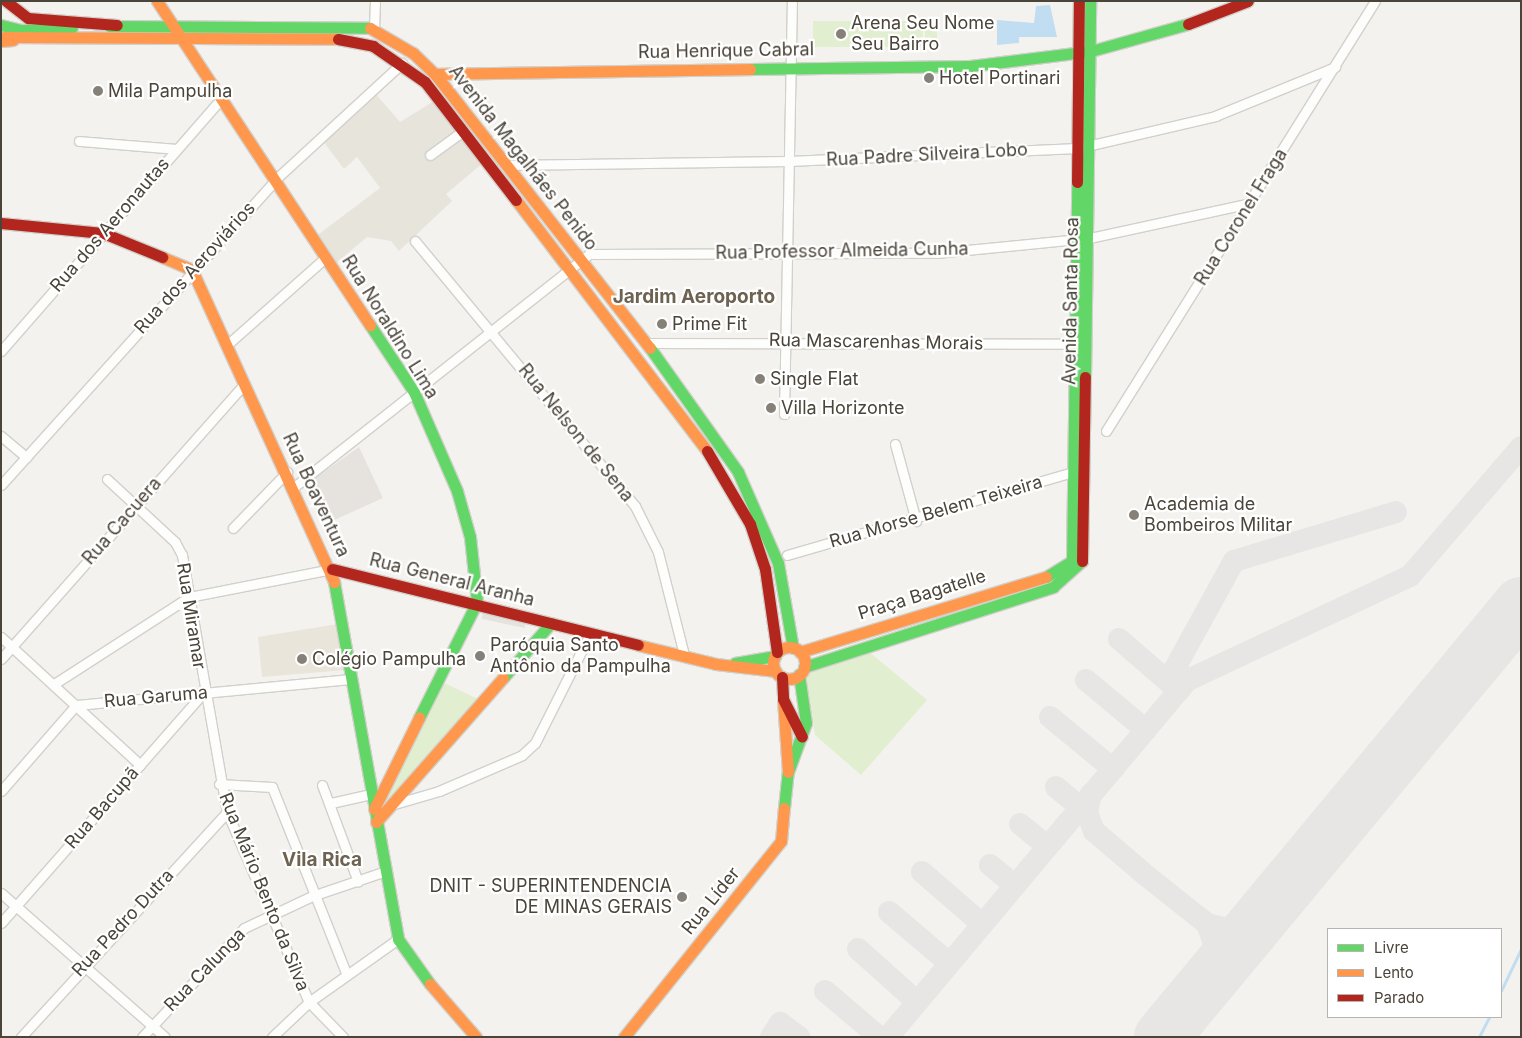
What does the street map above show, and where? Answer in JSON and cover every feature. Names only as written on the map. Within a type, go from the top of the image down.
[{"type":"main road","points":[[6,1],[28,18],[117,25]]},
{"type":"main road","name":"Rua Noraldino Lima","points":[[157,1],[220,100],[277,178],[414,392],[457,491],[470,537],[477,602]]},
{"type":"main road","name":"Avenida Santa Rosa","points":[[1053,587],[1075,573],[1085,557],[1084,239],[1078,148],[1079,1]]},
{"type":"main road","name":"Avenida Santa Rosa","points":[[1055,574],[1067,568],[1074,556],[1073,472],[1076,344],[1091,146],[1090,1]]},
{"type":"main road","name":"Rua Henrique Cabral","points":[[435,74],[970,66],[1091,51],[1210,18],[1248,1]]},
{"type":"main road","name":"Avenida Magalhães Penido","points":[[3,29],[21,30],[117,25],[328,24],[374,29],[413,52],[435,74],[646,343],[738,472],[761,519],[778,563],[802,671]]},
{"type":"main road","name":"Avenida Magalhães Penido","points":[[3,29],[13,40],[328,37],[373,46],[402,63],[425,82],[567,270],[685,417],[724,478],[750,524],[764,569],[779,674]]},
{"type":"main road","points":[[1,41],[13,40]]},
{"type":"main road","points":[[1,223],[103,233],[192,270]]},
{"type":"main road","name":"Rua Boaventura","points":[[192,270],[332,569],[349,679],[398,939],[414,966],[476,1037]]},
{"type":"main road","name":"Rua General Aranha","points":[[332,569],[477,602],[551,623],[716,664],[779,674]]},
{"type":"main road","name":"Praça Bagatelle","points":[[776,654],[796,650],[1055,574]]},
{"type":"main road","name":"Praça Bagatelle","points":[[779,674],[802,671],[1053,587]]},
{"type":"main road","points":[[374,809],[477,602]]},
{"type":"main road","points":[[376,822],[388,806],[551,623]]},
{"type":"main road","name":"Rua General Aranha","points":[[716,664],[776,654]]},
{"type":"main road","name":"Rua Líder","points":[[624,1037],[781,841],[788,772],[802,737],[806,708],[802,671]]},
{"type":"main road","name":"Rua Líder","points":[[779,674],[783,699],[783,749],[788,772]]},
{"type":"main road","name":"Rua Líder","points":[[783,699],[802,737]]},
{"type":"street","points":[[374,29],[375,1]]},
{"type":"street","points":[[784,414],[792,1]]},
{"type":"street","name":"Rua Coronel Fraga","points":[[1106,431],[1375,1]]},
{"type":"street","name":"Rua dos Aeroviários","points":[[1,485],[192,270],[277,178],[402,63]]},
{"type":"street","name":"Rua Padre Silveira Lobo","points":[[506,165],[789,161],[1078,148],[1215,116],[1335,67]]},
{"type":"street","name":"Rua dos Aeronautas","points":[[1,351],[220,100]]},
{"type":"street","points":[[430,155],[463,131]]},
{"type":"street","points":[[79,142],[176,149]]},
{"type":"street","name":"Rua Professor Almeida Cunha","points":[[579,258],[601,253],[787,251],[936,253],[1084,239],[1250,203]]},
{"type":"street","name":"Rua Nelson de Sena","points":[[415,241],[494,331],[635,506],[658,552],[684,655]]},
{"type":"street","points":[[228,344],[326,257]]},
{"type":"street","points":[[294,486],[494,331],[579,258]]},
{"type":"street","name":"Rua Mascarenhas Morais","points":[[646,343],[785,340],[1076,344]]},
{"type":"street","name":"Rua Cacuera","points":[[1,659],[244,384]]},
{"type":"street","points":[[1,436],[26,456]]},
{"type":"street","points":[[895,444],[916,521]]},
{"type":"street","name":"Rua Morse Belem Teixeira","points":[[787,555],[916,521],[1085,469]]},
{"type":"street","points":[[233,528],[287,472]]},
{"type":"street","name":"Rua Miramar","points":[[107,479],[137,504],[182,555],[203,693]]},
{"type":"street","name":"Rua General Aranha","points":[[54,684],[189,597],[332,569]]},
{"type":"street","points":[[374,809],[438,791],[522,755],[535,742],[591,632]]},
{"type":"street","points":[[1,637],[140,764]]},
{"type":"street","name":"Rua Garuma","points":[[76,705],[349,679]]},
{"type":"street","name":"Rua Bacupã","points":[[1,923],[203,693]]},
{"type":"street","name":"Rua Mário Bento da Silva","points":[[203,693],[219,784],[227,812],[309,1002]]},
{"type":"street","points":[[1,791],[76,705]]},
{"type":"street","points":[[219,784],[272,787],[312,896],[347,975]]},
{"type":"street","points":[[322,786],[331,803],[358,882]]},
{"type":"street","points":[[331,803],[371,794]]},
{"type":"street","name":"Rua Pedro Dutra","points":[[21,1037],[85,964],[227,812]]},
{"type":"street","name":"Rua Calunga","points":[[142,1037],[244,928],[270,913],[312,896],[386,871]]},
{"type":"street","points":[[1,893],[85,964],[165,1037]]},
{"type":"street","points":[[274,1036],[309,1002],[398,939]]},
{"type":"street","points":[[309,1002],[343,1037]]},
{"type":"shaded area","points":[[374,92],[400,122],[434,101],[483,163],[446,194],[452,201],[399,251],[391,241],[367,237],[335,264],[315,237],[380,188],[357,157],[344,169],[320,137]]},
{"type":"shaded area","points":[[359,447],[383,498],[330,522],[311,481]]},
{"type":"shaded area","points":[[483,612],[526,621],[525,628],[482,619]]},
{"type":"shaded area","name":"Colégio Pampulha","points":[[338,624],[346,670],[262,677],[258,637]]},
{"type":"green space","points":[[813,21],[923,21],[923,47],[813,47]]},
{"type":"green space","points":[[925,21],[937,21],[937,45],[925,45]]},
{"type":"green space","points":[[862,646],[927,700],[861,775],[815,735],[806,675],[812,663]]},
{"type":"green space","points":[[442,682],[478,699],[380,808]]},
{"type":"water","points":[[1050,5],[1057,37],[1019,37],[1019,43],[997,45],[997,20],[1034,23],[1036,6]]},
{"type":"waterway","points":[[1502,989],[1521,949]]},
{"type":"waterway","points":[[1479,1037],[1488,1018]]},
{"type":"taxiway","points":[[888,1037],[1188,680],[1410,576],[1521,447]]},
{"type":"taxiway","points":[[1188,680],[1174,670],[1234,561],[1396,512]]},
{"type":"taxiway","points":[[1119,639],[1179,691]]},
{"type":"taxiway","points":[[1086,680],[1146,730]]},
{"type":"taxiway","points":[[1050,717],[1113,769]]},
{"type":"taxiway","points":[[1056,787],[1080,807]]},
{"type":"taxiway","points":[[1091,794],[1087,812],[1094,831],[1148,877],[1207,924],[1231,930],[1253,925]]},
{"type":"taxiway","points":[[1020,824],[1047,846]]},
{"type":"taxiway","points":[[990,865],[1015,885]]},
{"type":"taxiway","points":[[922,872],[982,924]]},
{"type":"taxiway","points":[[889,912],[949,963]]},
{"type":"taxiway","points":[[1207,924],[1217,951],[1214,974]]},
{"type":"taxiway","points":[[858,949],[917,1002]]},
{"type":"taxiway","points":[[825,991],[879,1037]]},
{"type":"taxiway","points":[[771,1037],[780,1023],[799,1037]]},
{"type":"runway","points":[[1162,1037],[1521,605]]},
{"type":"traffic: fast","points":[[1085,377],[1090,1]]},
{"type":"traffic: fast","points":[[750,69],[970,66],[1091,51],[1188,24]]},
{"type":"traffic: fast","points":[[1,25],[21,30],[72,28]]},
{"type":"traffic: fast","points":[[109,26],[370,28]]},
{"type":"traffic: fast","points":[[1046,577],[1072,561],[1077,182]]},
{"type":"traffic: fast","points":[[370,325],[414,392],[457,491],[470,537],[477,602],[419,718]]},
{"type":"traffic: fast","points":[[650,348],[738,472],[778,563],[793,648]]},
{"type":"traffic: fast","points":[[804,667],[1053,587],[1082,561]]},
{"type":"traffic: fast","points":[[334,582],[398,939],[430,984]]},
{"type":"traffic: fast","points":[[503,678],[551,623]]},
{"type":"traffic: fast","points":[[735,663],[775,656]]},
{"type":"traffic: fast","points":[[784,808],[788,772],[806,723],[799,675]]},
{"type":"traffic: slow","points":[[157,1],[370,325]]},
{"type":"traffic: slow","points":[[370,28],[413,53],[435,74],[650,348]]},
{"type":"traffic: slow","points":[[4,37],[338,39]]},
{"type":"traffic: slow","points":[[1,41],[13,40]]},
{"type":"traffic: slow","points":[[435,74],[750,69]]},
{"type":"traffic: slow","points":[[516,200],[707,451]]},
{"type":"traffic: slow","points":[[162,257],[192,270],[334,582]]},
{"type":"traffic: slow","points":[[800,652],[1046,577]]},
{"type":"traffic: slow","points":[[638,645],[716,664],[776,671]]},
{"type":"traffic: slow","points":[[789,647],[800,652],[805,663],[800,674],[789,679],[778,674],[773,663],[778,652],[789,647]]},
{"type":"traffic: slow","points":[[376,822],[503,678]]},
{"type":"traffic: slow","points":[[783,699],[788,772]]},
{"type":"traffic: slow","points":[[374,809],[419,718]]},
{"type":"traffic: slow","points":[[624,1037],[781,841],[784,808]]},
{"type":"traffic: slow","points":[[430,984],[476,1037]]},
{"type":"traffic: jam","points":[[6,1],[28,18],[117,25]]},
{"type":"traffic: jam","points":[[1077,182],[1079,1]]},
{"type":"traffic: jam","points":[[1188,24],[1248,1]]},
{"type":"traffic: jam","points":[[338,39],[373,46],[425,82],[516,200]]},
{"type":"traffic: jam","points":[[1,223],[103,233],[162,257]]},
{"type":"traffic: jam","points":[[1082,561],[1085,377]]},
{"type":"traffic: jam","points":[[707,451],[750,524],[765,569],[777,652]]},
{"type":"traffic: jam","points":[[332,569],[638,645]]},
{"type":"traffic: jam","points":[[782,677],[783,699],[802,737]]},
{"type":"place","name":"Arena Seu Nome Seu Bairro","points":[[841,34]]},
{"type":"place","name":"Hotel Portinari","points":[[929,78]]},
{"type":"place","name":"Mila Pampulha","points":[[98,91]]},
{"type":"place","name":"Prime Fit","points":[[662,324]]},
{"type":"place","name":"Single Flat","points":[[760,379]]},
{"type":"place","name":"Villa Horizonte","points":[[771,408]]},
{"type":"place","name":"Academia de Bombeiros Militar","points":[[1134,515]]},
{"type":"place","name":"Paróquia Santo Antônio da Pampulha","points":[[480,656]]},
{"type":"place","name":"Colégio Pampulha","points":[[302,659]]},
{"type":"place","name":"DNIT - SUPERINTENDENCIA DE MINAS GERAIS","points":[[682,897]]},
{"type":"district","name":"Jardim Aeroporto","points":[[694,297]]},
{"type":"district","name":"Vila Rica","points":[[322,860]]}]
